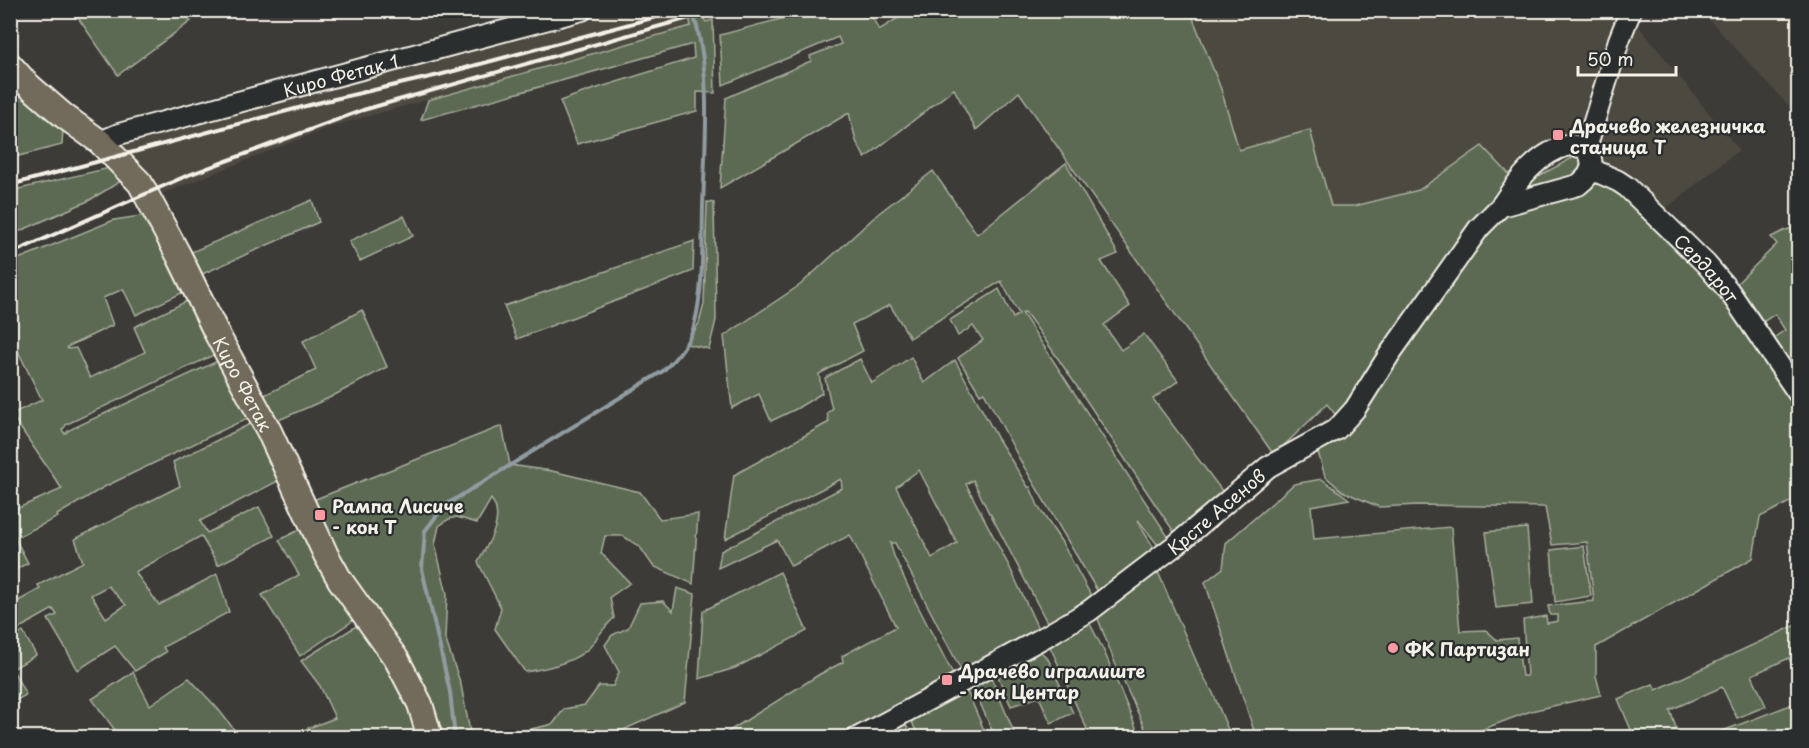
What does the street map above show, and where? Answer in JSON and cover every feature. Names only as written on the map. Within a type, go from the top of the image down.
[{"type":"main road","name":"Киро Фетак","points":[[10,65],[27,84],[64,116],[111,144],[140,183],[269,431],[321,546],[340,580],[397,660],[420,704],[430,738]]},
{"type":"street","name":"Киро Фетак 1","points":[[111,144],[582,10]]},
{"type":"street","points":[[1591,169],[1591,156],[1586,148],[1619,40],[1631,10]]},
{"type":"street","name":"Крсте Асенов","points":[[857,738],[1089,611],[1177,544],[1268,467],[1336,429],[1355,409],[1389,355],[1479,228],[1501,206],[1534,163],[1560,147],[1577,145],[1586,148]]},
{"type":"street","name":"Крсте Асенов","points":[[1501,206],[1578,185],[1587,178],[1591,169]]},
{"type":"street","name":"Сердарот","points":[[1591,169],[1628,188],[1706,264],[1729,291],[1798,393]]},
{"type":"shaded area","points":[[582,11],[688,11],[691,26],[330,127],[149,199],[115,157],[119,134]]},
{"type":"shaded area","points":[[702,11],[750,11],[706,22],[701,15]]},
{"type":"shaded area","points":[[1193,11],[1631,11],[1629,14],[1739,150],[1657,216],[1570,145],[1501,206],[1482,146],[1419,190],[1354,206],[1330,206],[1239,150],[1221,89],[1194,21]]},
{"type":"shaded area","points":[[1701,11],[1798,11],[1798,116]]},
{"type":"green space","points":[[84,10],[183,11],[191,21],[118,75],[76,15]]},
{"type":"green space","points":[[815,10],[869,11],[879,30],[909,11],[1193,11],[1194,21],[1221,89],[1239,150],[1310,130],[1331,206],[1355,206],[1419,190],[1482,146],[1509,174],[1503,198],[1339,419],[1327,404],[1274,455],[1019,92],[976,130],[954,89],[865,158],[856,141],[849,113],[720,188],[726,98],[811,61],[810,56],[841,44],[838,37],[723,85],[720,35]]},
{"type":"green space","points":[[688,11],[702,11],[701,15],[706,22],[713,20],[715,93],[697,92],[697,111],[577,144],[560,101],[694,58],[693,44],[421,120],[428,100],[691,26]]},
{"type":"green space","points":[[10,78],[63,130],[62,145],[11,158]]},
{"type":"green space","points":[[1576,156],[1583,160],[1580,179],[1531,189],[1533,179]]},
{"type":"green space","points":[[1066,163],[1118,254],[1101,261],[1130,306],[1104,325],[1121,350],[1144,334],[1178,381],[1153,399],[1226,496],[1177,536],[1045,340],[1025,312],[1022,313],[1171,541],[1161,549],[1138,520],[1156,551],[1101,597],[1020,460],[984,392],[980,394],[958,358],[983,340],[973,326],[958,336],[950,320],[999,289],[1013,318],[1019,314],[1001,281],[910,338],[890,305],[852,324],[863,351],[819,374],[822,393],[771,421],[759,394],[732,408],[724,336],[800,285],[879,213],[933,171],[977,234]]},
{"type":"green space","points":[[118,166],[126,178],[88,201],[11,235],[10,191]]},
{"type":"green space","points":[[1587,179],[1618,181],[1729,291],[1777,244],[1771,237],[1798,226],[1798,439],[1795,442],[1798,447],[1798,498],[1760,517],[1753,558],[1596,647],[1596,676],[1601,695],[1531,711],[1470,734],[1436,738],[1256,737],[1205,582],[1223,568],[1226,543],[1294,484],[1322,479],[1349,499],[1311,506],[1314,539],[1451,527],[1460,631],[1486,630],[1497,640],[1517,638],[1522,676],[1527,676],[1523,620],[1546,616],[1547,623],[1558,621],[1558,615],[1550,615],[1548,606],[1594,601],[1587,542],[1552,545],[1545,507],[1418,505],[1379,507],[1342,491],[1325,476],[1315,442],[1337,429],[1501,206]],"holes":[[[1775,314],[1785,330],[1766,343],[1755,327]]]},
{"type":"green space","points":[[312,200],[319,222],[200,275],[189,253]]},
{"type":"green space","points":[[707,202],[714,203],[716,320],[709,349],[687,344],[699,323],[704,304]]},
{"type":"green space","points":[[147,215],[188,290],[136,315],[123,289],[103,298],[113,325],[67,347],[68,349],[76,348],[90,378],[145,352],[134,327],[193,298],[218,353],[67,424],[62,430],[65,434],[69,430],[220,360],[250,417],[104,487],[57,515],[58,517],[15,538],[28,563],[11,572],[11,511],[62,489],[11,414],[42,400],[14,343],[11,331],[11,262],[114,220]]},
{"type":"green space","points":[[404,216],[413,236],[360,261],[349,241]]},
{"type":"green space","points":[[694,241],[693,271],[517,339],[504,306]]},
{"type":"green space","points":[[362,310],[387,367],[329,398],[272,423],[260,397],[316,370],[303,341]]},
{"type":"green space","points":[[911,357],[924,383],[955,360],[998,439],[1030,487],[1039,508],[1061,541],[1094,601],[1050,628],[973,480],[966,484],[1010,568],[1041,635],[963,674],[895,543],[890,543],[911,593],[956,680],[850,737],[718,738],[843,662],[842,656],[896,627],[850,535],[791,566],[777,540],[718,568],[721,551],[842,488],[841,479],[725,539],[734,475],[829,422],[827,413],[832,409],[825,378],[860,359],[872,383]],"holes":[[[919,470],[957,543],[932,558],[896,487]]]},
{"type":"green space","points":[[254,422],[280,480],[200,521],[207,533],[259,507],[274,536],[218,565],[201,536],[135,572],[159,605],[217,574],[229,612],[163,647],[166,652],[135,671],[115,646],[78,670],[48,619],[57,615],[53,609],[11,633],[11,605],[40,589],[38,585],[83,562],[75,539],[180,486],[173,462]],"holes":[[[108,586],[126,605],[106,618],[91,595]]]},
{"type":"green space","points":[[502,426],[510,465],[552,471],[640,492],[660,519],[698,514],[693,584],[653,566],[640,547],[623,536],[605,536],[601,553],[630,583],[610,597],[614,618],[590,647],[577,657],[550,667],[525,672],[495,629],[501,608],[478,562],[494,531],[497,514],[495,506],[491,499],[477,523],[457,517],[449,519],[439,526],[435,544],[447,594],[445,638],[461,685],[471,737],[430,737],[303,504]]},
{"type":"green space","points":[[305,527],[357,618],[300,656],[262,595],[299,575],[279,540]]},
{"type":"green space","points":[[1527,528],[1533,604],[1496,608],[1486,532]]},
{"type":"green space","points":[[1584,546],[1591,596],[1555,602],[1551,550]]},
{"type":"green space","points":[[780,572],[807,631],[735,668],[699,679],[703,611]]},
{"type":"green space","points":[[1158,572],[1231,737],[1149,737],[1115,663],[1097,616]]},
{"type":"green space","points":[[677,588],[695,594],[685,702],[619,732],[585,729],[556,737],[496,737],[553,724],[564,709],[585,705],[599,686],[613,686],[619,672],[605,645],[612,635],[628,628],[640,603],[663,601],[673,611]]},
{"type":"green space","points":[[1089,622],[1104,651],[1140,737],[1091,737],[1080,715],[1050,647]]},
{"type":"green space","points":[[361,623],[385,653],[418,737],[282,738],[335,718],[320,686],[301,661]]},
{"type":"green space","points":[[1798,624],[1798,681],[1789,658],[1752,675],[1766,706],[1737,718],[1722,687],[1670,710],[1679,737],[1634,737],[1618,699],[1653,684],[1656,690]]},
{"type":"green space","points":[[23,632],[36,655],[11,670],[11,640]]},
{"type":"green space","points":[[1040,651],[1048,659],[1073,713],[1051,723],[1039,697],[1011,706],[997,674]]},
{"type":"green space","points":[[14,672],[26,695],[11,703],[11,673]]},
{"type":"green space","points":[[133,672],[150,705],[189,678],[240,737],[120,737],[92,699]]},
{"type":"green space","points":[[991,677],[1016,737],[995,737],[973,687]]},
{"type":"green space","points":[[967,691],[987,737],[919,737],[910,718]]},
{"type":"green space","points":[[1798,702],[1798,737],[1707,737]]},
{"type":"green space","points":[[904,721],[912,737],[877,738]]},
{"type":"waterway","points":[[455,738],[450,692],[422,569],[425,531],[444,506],[663,371],[677,356],[692,333],[702,267],[706,133],[703,58],[692,10]]},
{"type":"railway","points":[[10,185],[317,103],[439,75],[682,10]]},
{"type":"railway","points":[[10,254],[186,176],[363,110],[717,10]]},
{"type":"place","name":"Драчево железничка станица Т","points":[[1558,135]]},
{"type":"place","name":"Рампа Лисиче - кон Т","points":[[320,515]]},
{"type":"place","name":"ФК Партизан","points":[[1393,648]]},
{"type":"place","name":"Драчево игралиште - кон Центар","points":[[947,680]]}]
